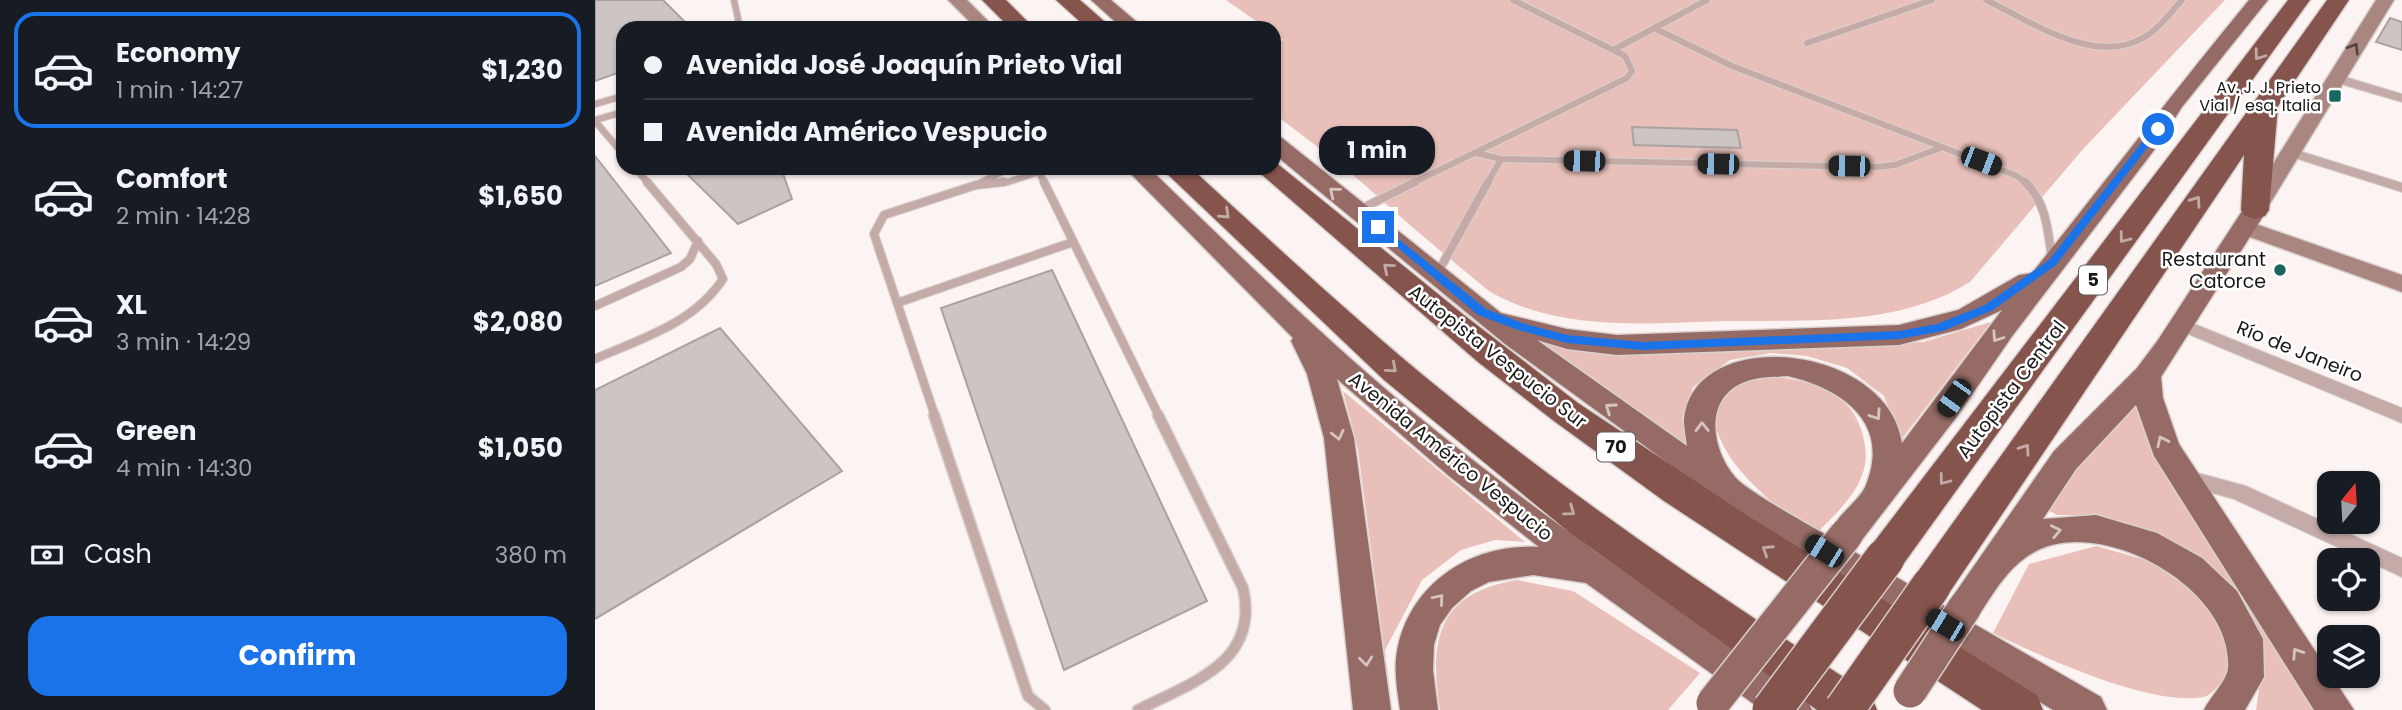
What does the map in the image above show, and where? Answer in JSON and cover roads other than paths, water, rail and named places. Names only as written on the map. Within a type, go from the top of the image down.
[{"type":"highway","points":[[991,0],[1005,21]]},
{"type":"highway","points":[[991,0],[1015,21]]},
{"type":"highway","points":[[1067,0],[1092,21]]},
{"type":"highway","name":"Autopista Central","points":[[1772,710],[2299,0]]},
{"type":"highway","name":"5","points":[[1844,710],[1948,596],[2270,95],[2338,0]]},
{"type":"highway","points":[[2249,219],[2258,153],[2270,95]]},
{"type":"highway","points":[[1183,175],[1366,345],[1500,457],[1623,550],[1855,710]]},
{"type":"highway","name":"Autopista Vespucio Sur","points":[[1276,175],[1451,322],[1595,432],[1794,568],[2021,710]]},
{"type":"main road","points":[[957,0],[979,21]]},
{"type":"main road","points":[[1100,0],[1126,21]]},
{"type":"main road","points":[[1711,707],[1945,411],[2053,262],[2150,140],[2183,91],[2259,0]]},
{"type":"main road","points":[[1995,560],[2065,460],[2147,374],[2182,325],[2384,0],[2402,5]]},
{"type":"main road","points":[[1281,149],[1482,312],[1595,398],[1727,489],[1887,590],[2088,710]]},
{"type":"main road","name":"Avenida Américo Vespucio","points":[[1143,175],[1298,326],[1412,429],[1593,570],[1793,710]]},
{"type":"main road","points":[[2249,219],[2402,284]]},
{"type":"main road","points":[[1482,312],[1544,334],[1617,345],[1899,335],[1939,328],[1989,307],[2053,262]]},
{"type":"main road","points":[[1298,326],[1321,374],[1339,438],[1371,710]]},
{"type":"main road","points":[[1727,489],[1716,474],[1703,445],[1700,422],[1705,401],[1728,376],[1754,366],[1769,365],[1819,373],[1847,387],[1867,403],[1881,422],[1887,441],[1881,491]]},
{"type":"main road","points":[[2147,374],[2148,398],[2155,424],[2183,477],[2335,710]]},
{"type":"main road","points":[[1898,710],[1948,596],[2024,540],[2041,534],[2084,527],[2117,532],[2174,556],[2209,584],[2233,614],[2241,631],[2248,662],[2240,691],[2223,710]]},
{"type":"main road","points":[[1419,710],[1416,646],[1427,614],[1451,586],[1481,569],[1517,561],[1557,561],[1593,570]]},
{"type":"street","points":[[2335,78],[2402,98]]},
{"type":"street","points":[[2290,152],[2402,188]]},
{"type":"street","name":"Río de Janeiro","points":[[2182,325],[2402,416]]},
{"type":"street","points":[[2183,477],[2239,492],[2402,568]]},
{"type":"lane","points":[[734,0],[738,21]]},
{"type":"lane","points":[[1358,211],[1627,78],[1632,71],[1630,63],[1612,50],[1513,0]]},
{"type":"lane","points":[[1612,50],[1707,0]]},
{"type":"lane","points":[[1807,43],[1932,0]]},
{"type":"lane","points":[[1986,0],[2065,36],[2095,46],[2116,49],[2143,39],[2182,0]]},
{"type":"lane","points":[[1654,28],[1732,66],[2010,172],[2031,187],[2045,211],[2053,262]]},
{"type":"lane","points":[[595,104],[616,98]]},
{"type":"lane","points":[[616,114],[595,121],[616,146]]},
{"type":"lane","points":[[1476,153],[1501,159],[1876,167],[1895,164],[1943,147]]},
{"type":"lane","points":[[1437,275],[1501,159]]},
{"type":"lane","points":[[595,359],[682,318],[715,294],[723,279],[716,264],[698,241],[641,175]]},
{"type":"lane","points":[[976,186],[997,175]]},
{"type":"lane","points":[[1029,175],[1008,182],[976,186],[884,215],[874,234],[1028,696],[1045,710]]},
{"type":"lane","points":[[1046,175],[1073,242],[1243,588],[1249,608],[1246,630],[1230,657],[1217,668],[1138,710]]},
{"type":"lane","points":[[595,306],[681,267],[689,259],[698,241]]},
{"type":"lane","points":[[897,303],[1073,242]]},
{"type":"place","name":"Av. J. J. Prieto Vial / esq. Italia","points":[[2335,96]]},
{"type":"place","name":"Restaurant Catorce","points":[[2280,270]]}]
